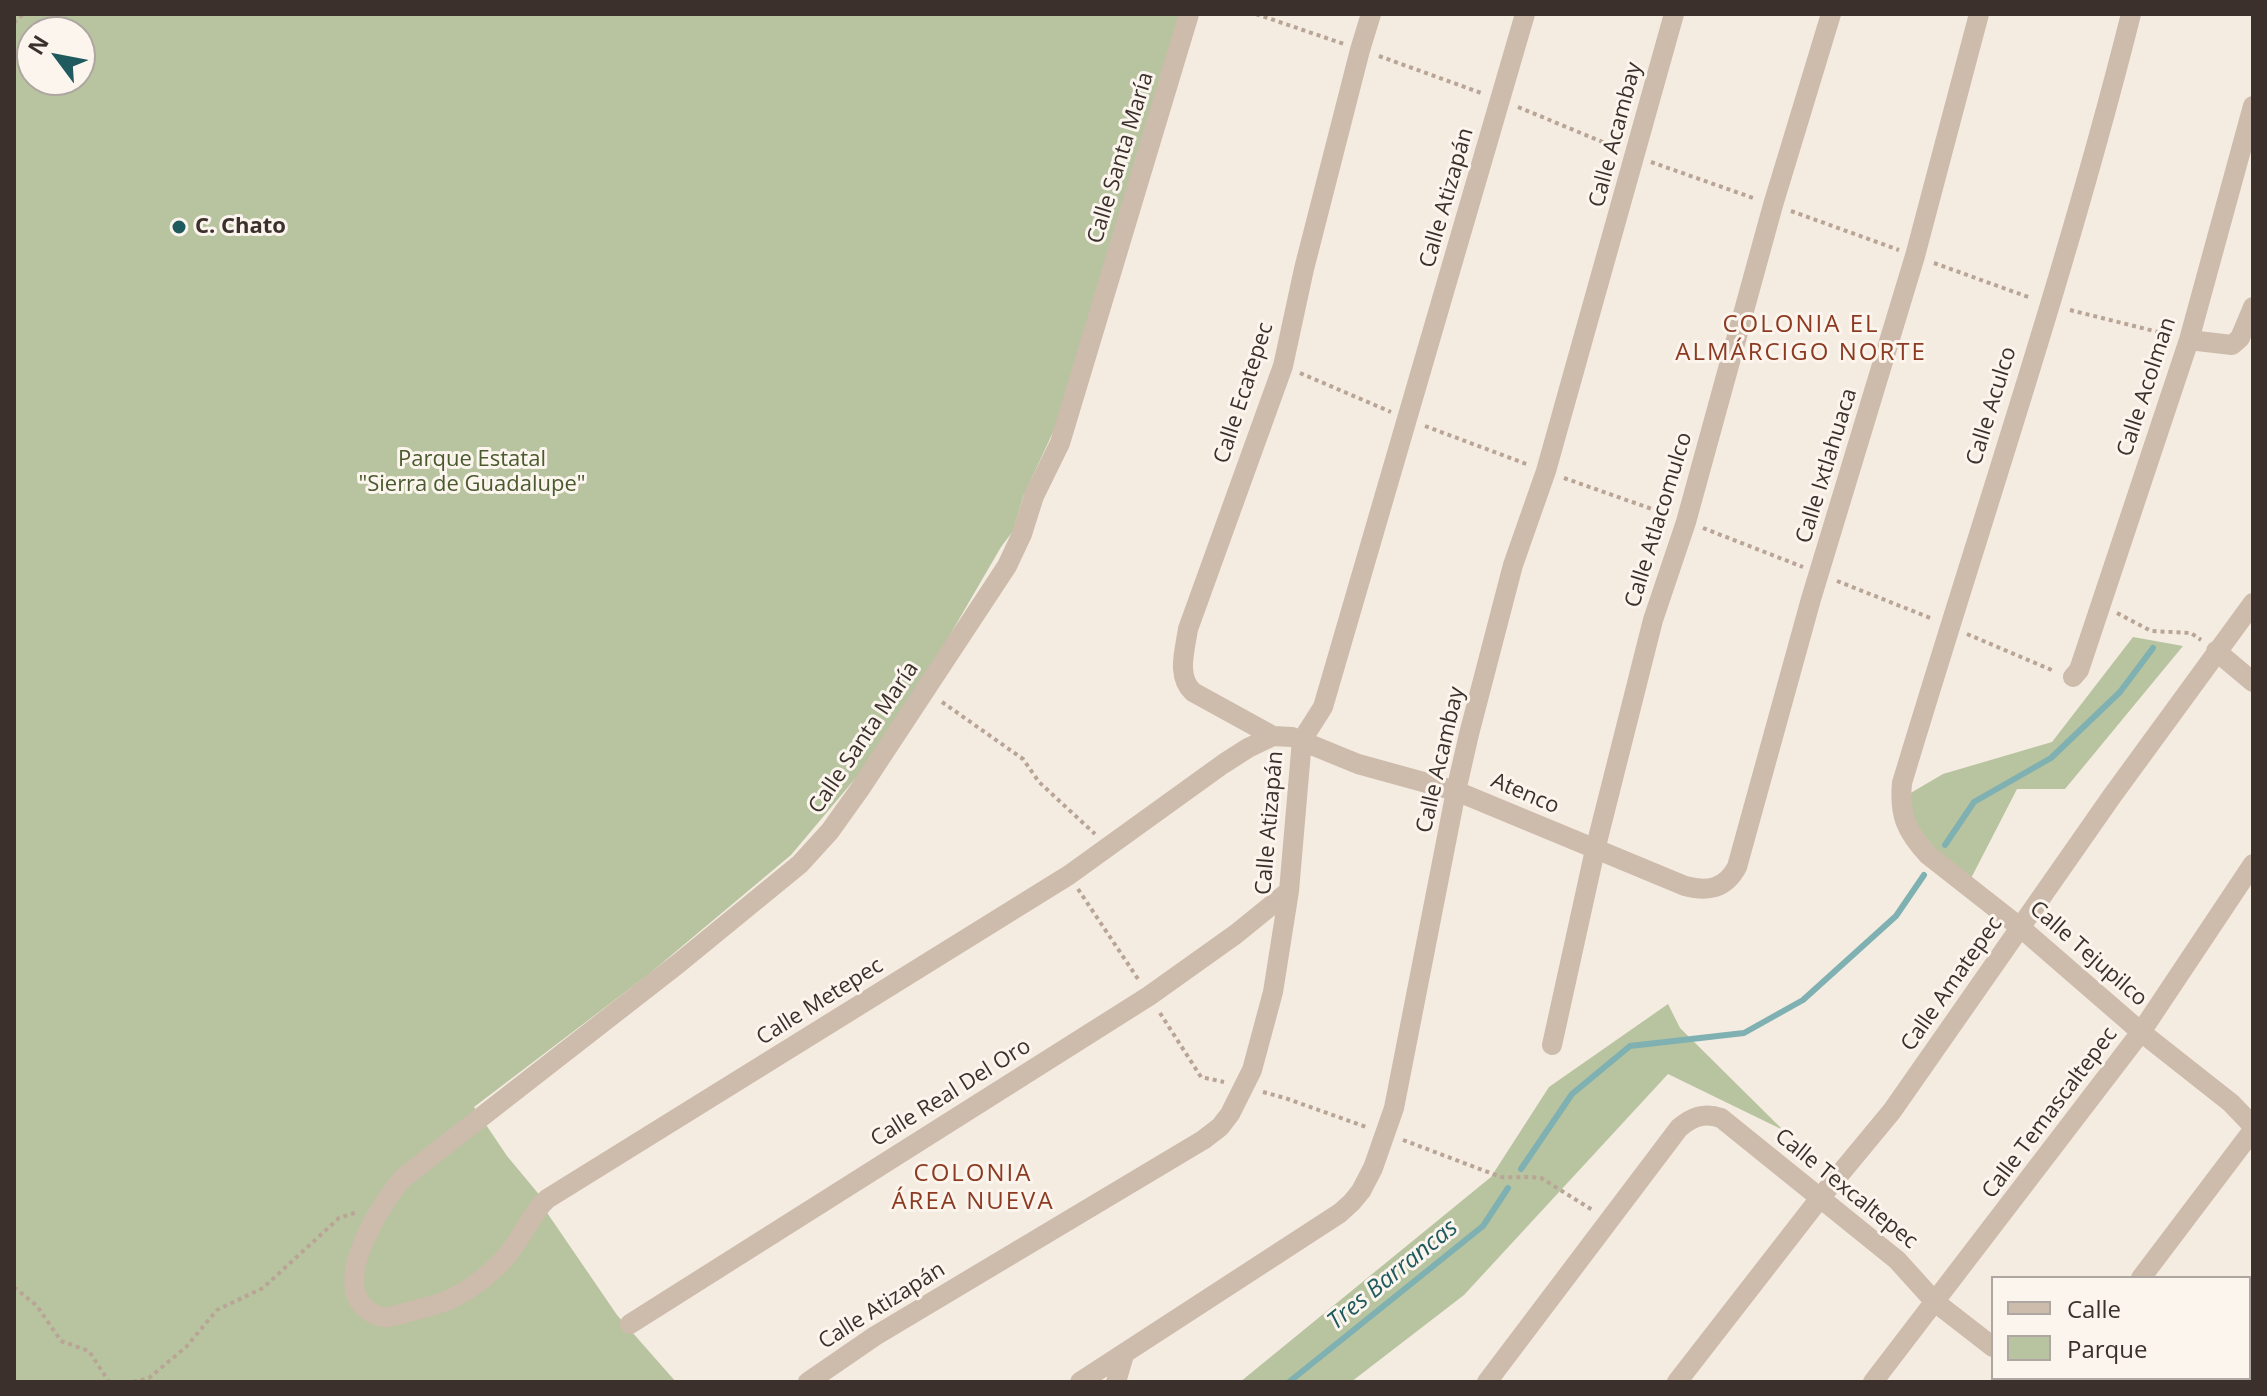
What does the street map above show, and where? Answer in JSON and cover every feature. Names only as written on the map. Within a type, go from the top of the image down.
[{"type":"street","name":"Calle Santa María","points":[[375,1315],[366,1310],[355,1293],[354,1273],[379,1210],[403,1178],[679,963],[800,864],[830,831],[1007,566],[1022,534],[1034,496],[1060,443],[1189,14]]},
{"type":"street","name":"Calle Ecatepec","points":[[1273,736],[1187,687],[1183,669],[1188,629],[1283,366],[1304,269],[1371,14]]},
{"type":"street","name":"Calle Atizapán","points":[[808,1382],[875,1336],[1203,1140],[1220,1127],[1230,1114],[1252,1070],[1273,992],[1289,891],[1302,740],[1323,707],[1525,14]]},
{"type":"street","name":"Calle Acambay","points":[[1080,1382],[1340,1213],[1361,1191],[1373,1168],[1394,1108],[1456,791],[1513,565],[1546,471],[1674,14]]},
{"type":"street","name":"Calle Atlacomulco","points":[[1552,1045],[1595,850],[1653,620],[1686,522],[1773,205],[1831,14]]},
{"type":"street","name":"Calle Ixtlahuaca","points":[[1727,882],[1740,858],[1820,574],[1915,256],[1979,14]]},
{"type":"street","name":"Calle Aculco","points":[[1902,812],[1902,783],[2049,304],[2131,14]]},
{"type":"street","name":"Calle Acolman","points":[[2073,677],[2079,670],[2189,340],[2253,106]]},
{"type":"street","points":[[2189,340],[2232,345],[2240,338],[2253,307]]},
{"type":"street","name":"Calle Amatepec","points":[[1677,1382],[1892,1111],[2112,796],[2253,603]]},
{"type":"street","points":[[2216,651],[2253,682]]},
{"type":"street","points":[[1273,736],[1302,740]]},
{"type":"street","name":"Calle Metepec","points":[[375,1315],[384,1318],[446,1301],[475,1284],[513,1249],[535,1210],[547,1199],[1069,875],[1223,764],[1273,736]]},
{"type":"street","name":"Atenco","points":[[1302,740],[1358,764],[1456,791],[1595,850],[1699,889],[1720,887],[1727,882]]},
{"type":"street","name":"Calle Tejupilco","points":[[1902,812],[1915,841],[1928,855],[2021,928],[2141,1032],[2231,1103],[2253,1128]]},
{"type":"street","name":"Calle Temascaltepec","points":[[1873,1382],[2141,1032],[2253,864]]},
{"type":"street","name":"Calle Real Del Oro","points":[[630,1324],[1149,996],[1236,934],[1289,891]]},
{"type":"street","name":"Calle Texcaltepec","points":[[1609,1221],[1679,1128],[1697,1116],[1713,1115],[1721,1118],[1897,1260],[1935,1302],[1991,1345]]},
{"type":"street","points":[[2142,1276],[2253,1128]]},
{"type":"street","points":[[1487,1382],[1609,1221]]},
{"type":"street","points":[[1116,1382],[1124,1355]]},
{"type":"path","points":[[14,23],[23,14]]},
{"type":"path","points":[[1256,14],[1501,100],[1635,156],[2049,304],[2189,340]]},
{"type":"path","points":[[1820,574],[2073,677]]},
{"type":"path","points":[[2101,604],[2151,631],[2191,633],[2216,651]]},
{"type":"path","points":[[926,691],[1023,759],[1039,782],[1108,847]]},
{"type":"path","points":[[1069,875],[1201,1077],[1285,1098],[1501,1177],[1541,1178],[1609,1221]]},
{"type":"path","points":[[133,1382],[149,1378],[186,1347],[217,1310],[263,1288],[339,1218],[367,1209],[379,1210]]},
{"type":"path","points":[[14,1287],[37,1306],[61,1341],[89,1351],[109,1382]]},
{"type":"green space","name":"Parque Estatal \"Sierra de Guadalupe\"","points":[[14,14],[1192,14],[1079,376],[1023,497],[1013,531],[870,761],[791,855],[649,974],[474,1107],[507,1156],[542,1198],[539,1201],[617,1315],[676,1382],[14,1382]]},
{"type":"green space","points":[[2133,637],[2183,646],[2065,789],[2017,789],[1966,888],[1897,801],[1943,774],[2052,742]]},
{"type":"green space","points":[[1668,1004],[1680,1028],[1783,1130],[1668,1074],[1464,1295],[1351,1382],[1240,1382],[1491,1177],[1549,1087]]},
{"type":"waterway","name":"Tres Barrancas","points":[[1945,845],[1974,802],[2051,758],[2120,692],[2153,648]]},
{"type":"waterway","name":"Tres Barrancas","points":[[1521,1169],[1572,1094],[1630,1046],[1744,1033],[1803,1000],[1896,916],[1924,875]]},
{"type":"waterway","name":"Tres Barrancas","points":[[1289,1382],[1483,1226],[1508,1188]]},
{"type":"place","name":"C. Chato","points":[[179,227]]},
{"type":"district","name":"COLONIA EL ALMÁRCIGO NORTE","points":[[1801,339]]},
{"type":"district","name":"COLONIA ÁREA NUEVA","points":[[973,1188]]}]
